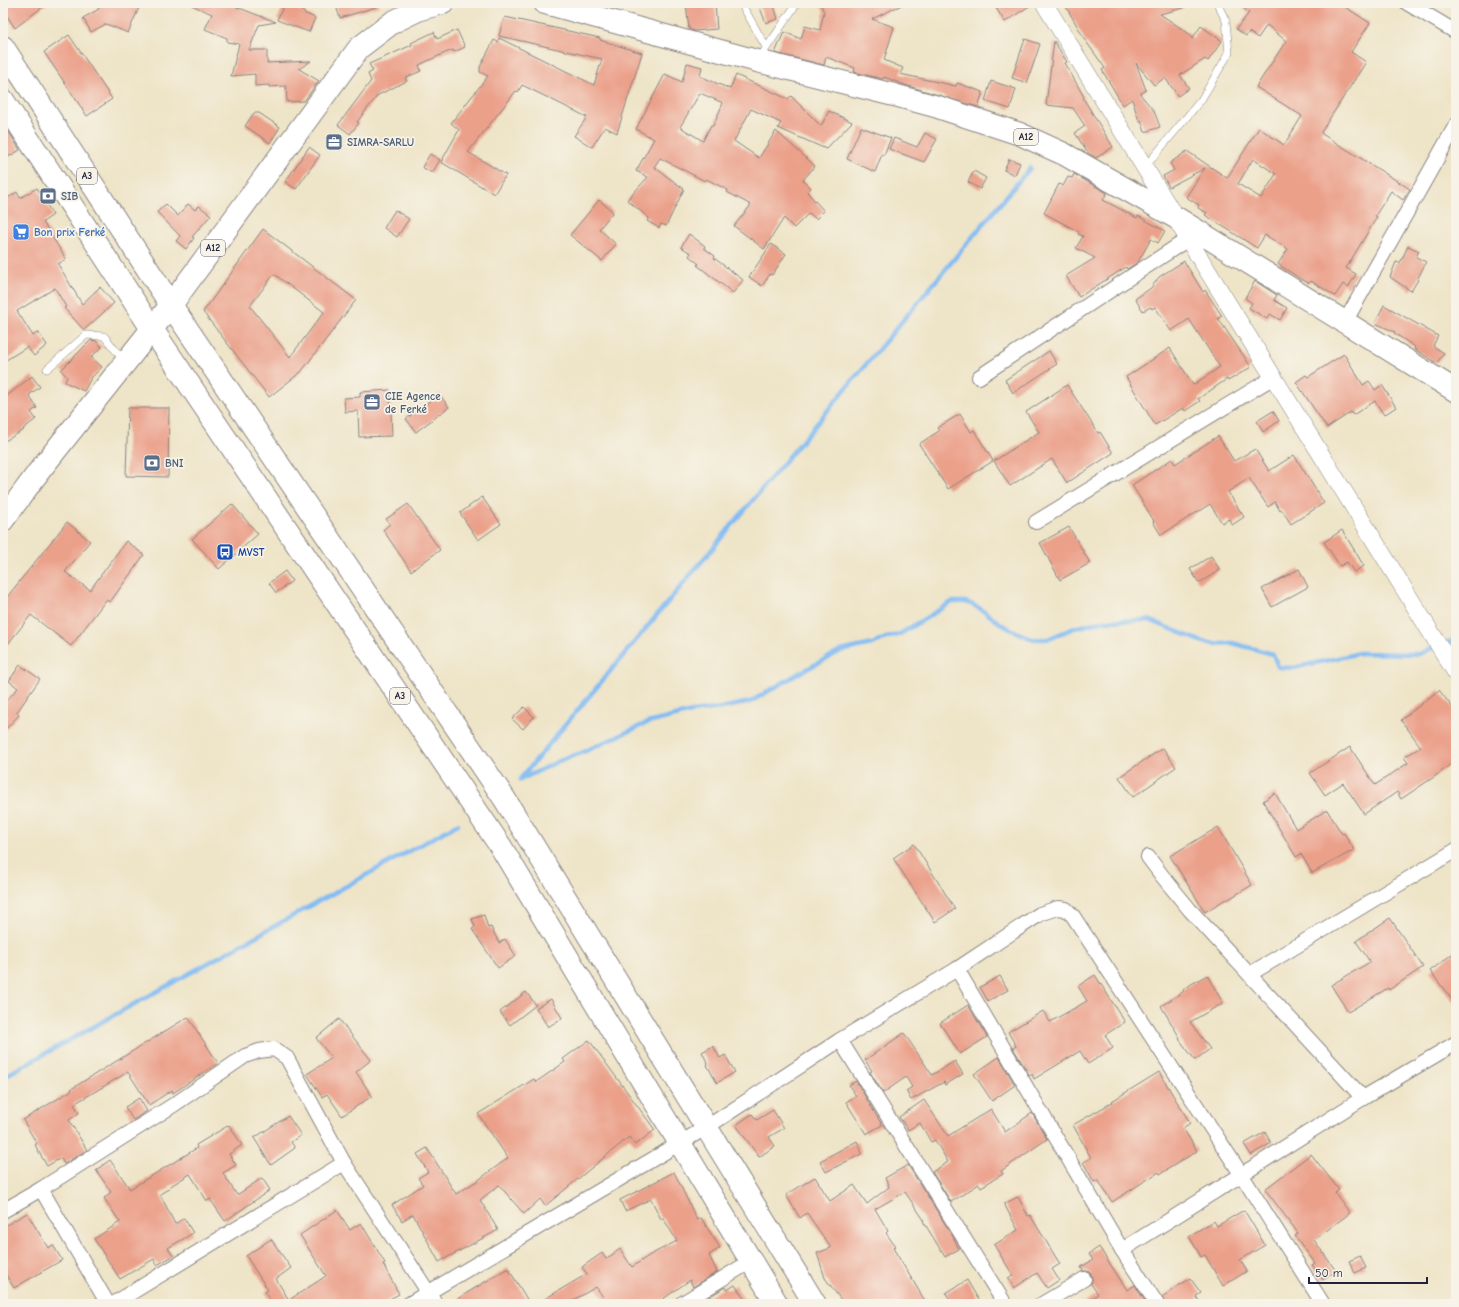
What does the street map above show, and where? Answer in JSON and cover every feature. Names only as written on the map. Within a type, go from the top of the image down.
[{"type":"main road","name":"A12","points":[[3,520],[40,470],[171,305],[359,48],[393,22],[420,9],[443,3]]},
{"type":"main road","name":"A12","points":[[545,3],[762,54],[938,107],[1020,134],[1064,154],[1176,217],[1456,391]]},
{"type":"main road","name":"A3","points":[[3,47],[171,305],[504,798],[815,1304]]},
{"type":"main road","name":"A3","points":[[3,100],[152,329],[501,847],[777,1304]]},
{"type":"street","points":[[1044,3],[1176,217],[1188,240],[1456,673]]},
{"type":"street","points":[[1407,3],[1456,32]]},
{"type":"street","points":[[1345,322],[1456,124]]},
{"type":"street","points":[[979,376],[1188,240]]},
{"type":"street","points":[[1036,522],[1274,377]]},
{"type":"street","points":[[1250,974],[1456,850]]},
{"type":"street","points":[[1148,857],[1176,894],[1363,1098]]},
{"type":"street","points":[[409,1304],[707,1126],[840,1040],[957,969],[1040,914],[1058,908],[1066,909],[1073,916],[1241,1174],[1323,1304]]},
{"type":"street","points":[[957,969],[1122,1250],[1157,1304]]},
{"type":"street","points":[[840,1040],[1005,1304]]},
{"type":"street","points":[[1122,1250],[1363,1098],[1456,1043]]},
{"type":"street","points":[[3,1211],[41,1189],[175,1104],[245,1056],[259,1050],[274,1049],[287,1058],[344,1163],[429,1291],[436,1304]]},
{"type":"street","points":[[113,1304],[344,1163]]},
{"type":"street","points":[[41,1189],[108,1304]]},
{"type":"street","points":[[681,1304],[751,1261]]},
{"type":"street","points":[[1042,1304],[1084,1279]]},
{"type":"lane","points":[[741,3],[762,54]]},
{"type":"lane","points":[[762,54],[797,3]]},
{"type":"lane","points":[[1145,167],[1201,100],[1229,53],[1226,21],[1216,3]]},
{"type":"lane","points":[[47,369],[86,335],[104,336],[125,363]]},
{"type":"building","points":[[3,3],[48,3],[15,28],[3,10]]},
{"type":"building","points":[[95,3],[141,3],[128,33],[106,24],[91,32],[83,18],[99,9]]},
{"type":"building","points":[[187,3],[226,3],[276,22],[259,25],[249,50],[267,50],[267,63],[311,61],[299,69],[319,81],[304,101],[287,102],[286,86],[255,86],[255,74],[231,76],[239,44],[227,42],[227,38],[205,29],[212,14]]},
{"type":"building","points":[[285,3],[315,18],[309,32],[277,20]]},
{"type":"building","points":[[335,3],[378,3],[379,6],[340,18]]},
{"type":"building","points":[[686,3],[715,3],[717,29],[694,31],[689,29]]},
{"type":"building","points":[[758,3],[773,3],[778,19],[766,23]]},
{"type":"building","points":[[820,3],[906,3],[872,19],[894,27],[884,60],[903,68],[900,74],[956,86],[957,83],[983,92],[978,107],[905,85],[884,77],[883,79],[854,72],[855,68],[826,57],[824,65],[775,53],[784,32],[801,39],[805,26],[820,30],[824,12]]},
{"type":"building","points":[[1004,3],[1034,3],[1005,22],[996,8]]},
{"type":"building","points":[[1064,3],[1183,3],[1184,8],[1160,14],[1191,35],[1192,39],[1201,26],[1222,41],[1208,61],[1205,59],[1180,75],[1189,88],[1178,96],[1165,78],[1154,85],[1136,63],[1146,90],[1140,94],[1154,111],[1160,127],[1145,132],[1141,120],[1139,121],[1132,99],[1123,105],[1102,70],[1105,68],[1085,40]]},
{"type":"building","points":[[1237,3],[1339,3],[1370,23],[1351,52],[1366,62],[1321,132],[1410,189],[1403,200],[1391,191],[1346,268],[1356,274],[1348,288],[1343,284],[1335,296],[1311,281],[1309,283],[1299,278],[1278,264],[1288,249],[1265,235],[1257,248],[1205,215],[1207,213],[1198,208],[1199,205],[1186,197],[1205,168],[1169,187],[1163,176],[1174,170],[1170,163],[1187,151],[1227,178],[1259,128],[1284,145],[1302,116],[1256,87],[1286,41],[1267,25],[1258,38],[1249,32],[1246,36],[1236,29],[1249,13]],"holes":[[[1253,159],[1276,174],[1261,198],[1238,184]]]},
{"type":"building","points":[[505,17],[600,38],[600,40],[642,53],[617,133],[605,127],[592,147],[574,136],[587,117],[522,85],[518,92],[516,91],[468,152],[506,175],[494,194],[441,162],[459,130],[451,123],[488,76],[480,72],[480,67],[494,40],[498,42],[499,38],[594,85],[602,59],[499,36]]},
{"type":"building","points":[[457,30],[465,47],[454,52],[453,50],[445,53],[419,65],[421,71],[405,78],[407,81],[378,95],[357,122],[359,123],[350,134],[338,125],[371,81],[368,74],[373,71],[369,64],[412,45],[411,43],[434,32],[437,39]]},
{"type":"building","points":[[69,35],[112,99],[87,116],[44,52]]},
{"type":"building","points":[[1025,39],[1040,44],[1027,83],[1012,78]]},
{"type":"building","points":[[1054,41],[1067,62],[1065,63],[1084,97],[1083,98],[1113,147],[1096,158],[1087,152],[1075,133],[1085,126],[1073,108],[1046,105]]},
{"type":"building","points":[[687,63],[702,67],[700,76],[730,89],[736,75],[788,99],[791,96],[821,126],[829,111],[852,122],[826,149],[778,128],[781,123],[751,109],[734,141],[759,158],[776,131],[815,166],[803,180],[811,188],[807,192],[824,211],[816,219],[809,213],[794,228],[784,218],[764,249],[734,226],[751,205],[727,192],[728,190],[706,179],[705,181],[660,158],[654,167],[684,189],[666,226],[661,224],[659,228],[647,221],[649,218],[627,200],[648,177],[636,171],[654,139],[636,129],[665,74],[682,82]],"holes":[[[700,93],[723,103],[713,126],[711,125],[703,141],[680,127]]]},
{"type":"building","points":[[991,81],[1016,89],[1010,109],[985,101]]},
{"type":"building","points":[[254,113],[259,113],[280,127],[270,143],[245,126]]},
{"type":"building","points":[[3,123],[20,150],[3,160]]},
{"type":"building","points":[[861,127],[891,138],[884,155],[882,154],[875,172],[847,159]]},
{"type":"building","points":[[925,133],[937,139],[924,162],[889,149],[894,138],[917,147]]},
{"type":"building","points":[[309,147],[320,155],[296,189],[285,182]]},
{"type":"building","points":[[430,154],[440,160],[432,173],[422,167]]},
{"type":"building","points":[[1009,159],[1020,163],[1015,175],[1004,170]]},
{"type":"building","points":[[974,171],[986,178],[980,189],[968,182]]},
{"type":"building","points":[[1074,174],[1107,193],[1103,200],[1137,218],[1138,216],[1165,231],[1158,243],[1151,239],[1138,262],[1127,269],[1126,267],[1079,297],[1066,276],[1095,258],[1076,248],[1083,236],[1078,234],[1079,232],[1044,213],[1059,184],[1063,186],[1068,177],[1072,178]]},
{"type":"building","points":[[37,188],[53,215],[43,222],[66,259],[58,264],[82,304],[100,287],[114,303],[84,330],[64,308],[66,307],[55,288],[17,311],[33,336],[38,332],[47,345],[34,356],[27,347],[3,362],[3,201],[17,192],[20,198]]},
{"type":"building","points":[[599,200],[613,212],[599,229],[616,244],[602,261],[570,235]]},
{"type":"building","points":[[166,204],[178,216],[188,204],[195,210],[199,206],[211,215],[192,237],[194,238],[186,249],[176,241],[180,236],[157,212]]},
{"type":"building","points":[[395,210],[409,219],[397,237],[384,228]]},
{"type":"building","points":[[263,229],[356,300],[301,372],[269,397],[203,312]],"holes":[[[274,274],[324,312],[290,357],[250,306]]]},
{"type":"building","points":[[689,234],[705,246],[704,248],[715,256],[714,258],[743,280],[733,293],[697,265],[699,264],[689,256],[691,253],[681,247]]},
{"type":"building","points":[[771,244],[786,254],[772,275],[770,274],[762,286],[749,277]]},
{"type":"building","points":[[1408,246],[1419,251],[1416,257],[1426,262],[1411,291],[1390,277],[1396,262],[1400,263]]},
{"type":"building","points":[[1184,261],[1203,292],[1205,290],[1222,316],[1218,318],[1251,367],[1228,381],[1227,379],[1198,399],[1200,401],[1185,411],[1183,408],[1155,425],[1126,377],[1170,348],[1193,385],[1220,367],[1189,319],[1171,331],[1155,307],[1152,309],[1151,307],[1143,311],[1135,299],[1151,288],[1159,277]]},
{"type":"building","points":[[1255,281],[1277,295],[1274,300],[1287,308],[1280,320],[1270,314],[1267,319],[1249,308],[1252,303],[1245,298]]},
{"type":"building","points":[[1384,305],[1438,336],[1433,346],[1444,353],[1437,363],[1414,349],[1415,347],[1394,333],[1395,332],[1375,323]]},
{"type":"building","points":[[91,340],[96,341],[102,347],[91,357],[102,367],[91,378],[84,391],[65,382],[67,377],[61,370]]},
{"type":"building","points":[[1049,351],[1057,364],[1013,393],[1005,380]]},
{"type":"building","points":[[1344,354],[1363,385],[1369,381],[1375,390],[1382,385],[1396,407],[1384,415],[1375,401],[1353,415],[1351,412],[1327,428],[1296,382],[1306,375],[1308,377]]},
{"type":"building","points":[[32,376],[40,387],[29,395],[37,408],[31,412],[36,419],[23,429],[24,430],[3,442],[3,399]]},
{"type":"building","points":[[1067,385],[1098,433],[1100,432],[1113,453],[1067,483],[1052,459],[1010,486],[994,461],[1039,432],[1026,412]]},
{"type":"building","points":[[390,390],[392,436],[359,437],[358,411],[345,412],[344,398],[360,397],[360,392]]},
{"type":"building","points":[[439,394],[449,407],[416,432],[406,419]]},
{"type":"building","points":[[128,408],[169,408],[168,477],[126,476]]},
{"type":"building","points":[[1273,411],[1279,421],[1263,432],[1257,421]]},
{"type":"building","points":[[960,414],[971,432],[974,430],[993,461],[948,489],[919,444],[939,431],[937,428]]},
{"type":"building","points":[[1218,436],[1234,461],[1255,449],[1269,471],[1294,455],[1324,503],[1291,524],[1282,510],[1280,511],[1275,502],[1268,507],[1249,478],[1228,492],[1244,517],[1232,525],[1229,519],[1222,523],[1210,504],[1161,535],[1132,485],[1172,459],[1175,464]]},
{"type":"building","points":[[482,497],[501,524],[478,540],[460,513]]},
{"type":"building","points":[[232,504],[258,534],[219,569],[192,539]]},
{"type":"building","points":[[408,504],[440,550],[411,571],[383,530],[390,524],[386,519]]},
{"type":"building","points":[[67,522],[90,541],[65,572],[90,590],[126,541],[144,555],[110,602],[106,600],[71,646],[31,615],[3,650],[3,602]]},
{"type":"building","points":[[1069,527],[1090,563],[1060,580],[1040,543]]},
{"type":"building","points":[[1342,530],[1364,566],[1354,572],[1347,562],[1340,566],[1324,542]]},
{"type":"building","points":[[1211,556],[1220,570],[1199,583],[1190,569]]},
{"type":"building","points":[[1299,569],[1308,587],[1272,607],[1262,589]]},
{"type":"building","points":[[285,571],[292,581],[276,593],[269,583]]},
{"type":"building","points":[[20,665],[40,679],[17,712],[19,715],[3,732],[3,704],[18,688],[9,681]]},
{"type":"building","points":[[1439,690],[1456,712],[1456,760],[1437,775],[1401,799],[1397,792],[1364,814],[1343,783],[1325,795],[1310,773],[1350,747],[1375,785],[1408,763],[1404,757],[1421,747],[1401,720]]},
{"type":"building","points":[[524,707],[534,717],[523,729],[512,719]]},
{"type":"building","points":[[1163,748],[1176,767],[1133,797],[1119,777]]},
{"type":"building","points":[[1275,793],[1296,829],[1327,810],[1342,834],[1344,833],[1354,850],[1312,873],[1301,854],[1296,857],[1263,801]]},
{"type":"building","points":[[1218,827],[1252,885],[1205,912],[1170,856]]},
{"type":"building","points":[[914,844],[955,909],[935,922],[893,858]]},
{"type":"building","points":[[484,915],[488,928],[491,927],[499,943],[505,939],[516,956],[498,968],[472,929],[475,927],[472,919]]},
{"type":"building","points":[[1390,918],[1423,967],[1389,990],[1388,988],[1348,1012],[1331,985],[1370,962],[1356,941]]},
{"type":"building","points":[[1456,951],[1456,1005],[1430,971]]},
{"type":"building","points":[[1095,975],[1125,1022],[1105,1035],[1113,1048],[1088,1064],[1080,1051],[1034,1079],[1032,1074],[1030,1076],[1013,1048],[1016,1046],[1008,1032],[1043,1011],[1050,1022],[1087,1001],[1078,986]]},
{"type":"building","points":[[1207,975],[1223,1003],[1190,1022],[1210,1049],[1195,1060],[1179,1039],[1180,1038],[1161,1006],[1184,991],[1183,989]]},
{"type":"building","points":[[1000,976],[1008,990],[988,1001],[980,987]]},
{"type":"building","points":[[526,992],[536,1005],[510,1025],[500,1012]]},
{"type":"building","points":[[551,999],[562,1018],[548,1027],[536,1008]]},
{"type":"building","points":[[968,1005],[987,1037],[960,1054],[940,1023]]},
{"type":"building","points":[[188,1017],[218,1063],[173,1093],[172,1090],[149,1105],[128,1072],[74,1104],[79,1113],[69,1120],[87,1150],[64,1164],[61,1158],[47,1166],[35,1145],[37,1144],[23,1120]]},
{"type":"building","points":[[339,1019],[371,1060],[356,1072],[372,1096],[342,1116],[327,1094],[322,1097],[307,1074],[332,1058],[316,1038]]},
{"type":"building","points":[[904,1033],[932,1075],[955,1061],[963,1074],[945,1085],[944,1082],[911,1100],[906,1091],[912,1087],[906,1077],[883,1093],[870,1072],[872,1071],[865,1060]]},
{"type":"building","points":[[589,1040],[655,1130],[635,1145],[629,1137],[545,1206],[540,1199],[524,1214],[499,1185],[480,1200],[498,1230],[439,1262],[413,1214],[402,1221],[392,1205],[423,1185],[418,1178],[428,1172],[417,1154],[427,1148],[456,1194],[477,1181],[508,1158],[478,1114],[534,1079],[536,1082],[565,1062],[563,1059]]},
{"type":"building","points":[[713,1046],[720,1058],[725,1055],[735,1072],[717,1083],[702,1052]]},
{"type":"building","points":[[999,1057],[1015,1085],[992,1101],[974,1074]]},
{"type":"building","points":[[1159,1072],[1190,1123],[1183,1128],[1197,1151],[1160,1174],[1159,1172],[1112,1202],[1098,1180],[1094,1182],[1083,1162],[1091,1158],[1073,1125],[1113,1102],[1112,1101]]},
{"type":"building","points":[[856,1081],[882,1125],[866,1134],[846,1102],[856,1096],[849,1085]]},
{"type":"building","points":[[139,1098],[147,1111],[133,1120],[125,1107]]},
{"type":"building","points":[[924,1100],[948,1136],[991,1109],[1005,1132],[1032,1113],[1047,1139],[1001,1171],[1003,1174],[981,1187],[979,1184],[951,1202],[932,1172],[948,1162],[935,1140],[931,1142],[920,1123],[908,1130],[899,1117]]},
{"type":"building","points":[[773,1110],[784,1128],[769,1137],[775,1146],[759,1157],[736,1125],[752,1114],[757,1120]]},
{"type":"building","points":[[288,1116],[301,1135],[291,1142],[295,1148],[271,1165],[254,1138]]},
{"type":"building","points":[[229,1125],[242,1145],[229,1154],[236,1165],[223,1173],[237,1195],[262,1178],[270,1190],[225,1221],[210,1199],[207,1201],[190,1174],[160,1194],[175,1224],[184,1218],[193,1233],[168,1248],[173,1256],[157,1265],[154,1259],[120,1279],[94,1239],[120,1222],[104,1198],[111,1192],[96,1170],[110,1160],[130,1189],[197,1148],[196,1145]]},
{"type":"building","points":[[1265,1132],[1271,1143],[1251,1155],[1244,1144]]},
{"type":"building","points":[[857,1141],[861,1149],[861,1154],[826,1172],[820,1161]]},
{"type":"building","points":[[1311,1154],[1339,1190],[1335,1193],[1350,1213],[1314,1240],[1336,1271],[1323,1280],[1312,1265],[1315,1263],[1295,1236],[1298,1233],[1265,1189]]},
{"type":"building","points":[[908,1165],[952,1235],[959,1249],[945,1257],[923,1221],[924,1220],[905,1192],[875,1209],[888,1231],[886,1233],[895,1246],[893,1248],[927,1304],[844,1304],[825,1278],[817,1253],[831,1248],[807,1213],[800,1218],[786,1195],[815,1177],[830,1201],[854,1185],[867,1204],[889,1187],[885,1178]]},
{"type":"building","points":[[674,1172],[697,1220],[701,1218],[720,1248],[709,1255],[717,1272],[693,1287],[690,1280],[656,1304],[608,1304],[596,1287],[567,1304],[536,1304],[587,1274],[582,1267],[602,1253],[606,1259],[620,1249],[632,1267],[650,1255],[677,1241],[663,1218],[661,1219],[651,1199],[625,1211],[620,1200]]},
{"type":"building","points":[[1018,1197],[1028,1216],[1030,1215],[1060,1264],[1052,1269],[1059,1280],[1047,1288],[1037,1273],[1014,1288],[1008,1278],[1013,1275],[994,1245],[1018,1230],[1004,1204]]},
{"type":"building","points":[[337,1210],[350,1230],[361,1223],[385,1263],[383,1264],[399,1294],[381,1304],[272,1304],[265,1292],[268,1290],[246,1256],[271,1239],[291,1268],[276,1279],[289,1300],[326,1276],[300,1235]]},
{"type":"building","points":[[1244,1210],[1265,1245],[1240,1260],[1247,1271],[1223,1286],[1205,1255],[1201,1257],[1189,1236],[1214,1221],[1217,1226]]},
{"type":"building","points":[[27,1213],[48,1248],[53,1245],[62,1260],[14,1288],[3,1270],[3,1227]]},
{"type":"building","points":[[1099,1247],[1127,1290],[1135,1285],[1147,1304],[1083,1304],[1098,1294],[1091,1284],[1091,1274],[1088,1271],[1083,1271],[1081,1267],[1093,1260],[1089,1254]]},
{"type":"building","points":[[1360,1256],[1366,1268],[1355,1273],[1349,1261]]},
{"type":"building","points":[[508,1268],[530,1304],[449,1304]]},
{"type":"building","points":[[1190,1278],[1201,1293],[1196,1296],[1201,1304],[1165,1304],[1162,1297]]},
{"type":"building","points":[[967,1280],[981,1304],[952,1304],[946,1293]]},
{"type":"building","points":[[735,1285],[745,1300],[738,1304],[702,1304],[701,1302],[725,1287],[727,1290]]},
{"type":"waterway","points":[[521,778],[1030,168]]},
{"type":"waterway","points":[[520,780],[565,758],[579,754],[647,723],[692,712],[750,702],[801,672],[841,651],[872,644],[900,634],[952,602],[966,602],[979,608],[1004,626],[1032,639],[1047,639],[1074,628],[1104,621],[1149,620],[1203,642],[1217,644],[1232,643],[1273,654],[1278,667],[1293,668],[1360,653],[1418,654],[1436,647]]},
{"type":"waterway","points":[[1443,644],[1456,639]]},
{"type":"waterway","points":[[3,1077],[458,824]]},
{"type":"place","name":"SIMRA-SARLU","points":[[334,142]]},
{"type":"place","name":"SIB","points":[[48,196]]},
{"type":"place","name":"Bon prix Ferké","points":[[21,232]]},
{"type":"place","name":"CIE Agence de Ferké","points":[[372,402]]},
{"type":"place","name":"BNI","points":[[152,463]]},
{"type":"place","name":"MVST","points":[[225,552]]}]
